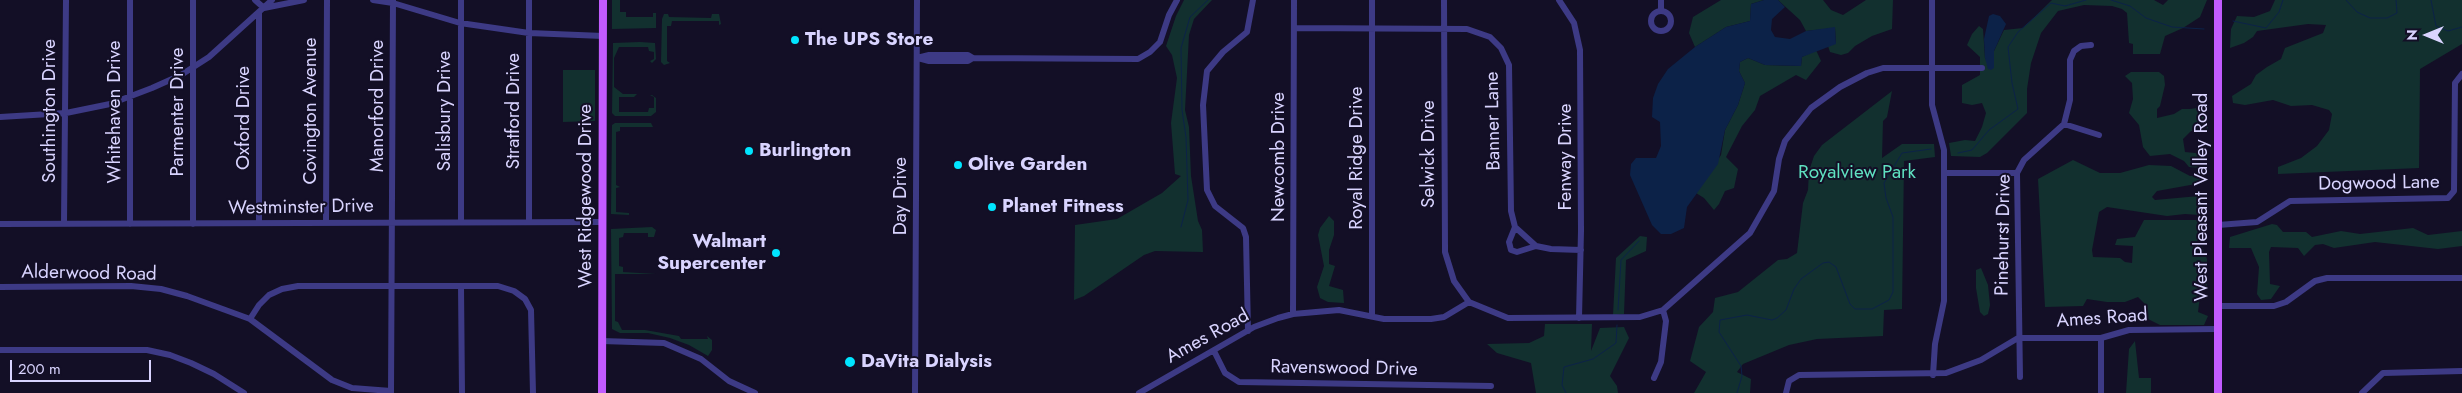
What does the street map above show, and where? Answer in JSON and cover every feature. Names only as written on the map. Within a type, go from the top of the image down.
[{"type":"main road","name":"West Ridgewood Drive","points":[[602,393],[603,0]]},
{"type":"main road","name":"West Pleasant Valley Road","points":[[2218,0],[2218,393]]},
{"type":"street","name":"Southington Drive","points":[[64,223],[66,0]]},
{"type":"street","name":"Whitehaven Drive","points":[[130,0],[130,224]]},
{"type":"street","name":"Parmenter Drive","points":[[193,0],[193,224]]},
{"type":"street","points":[[255,0],[261,11]]},
{"type":"street","points":[[0,117],[66,113],[110,104],[130,97],[193,68],[234,37],[272,0]]},
{"type":"street","points":[[261,11],[304,0]]},
{"type":"street","name":"Covington Avenue","points":[[326,222],[327,0]]},
{"type":"street","points":[[373,0],[393,2],[460,23],[529,33],[603,36]]},
{"type":"street","name":"Salisbury Drive","points":[[460,0],[461,222]]},
{"type":"street","name":"Stratford Drive","points":[[529,0],[529,222]]},
{"type":"street","name":"Day Drive","points":[[915,393],[917,0]]},
{"type":"street","points":[[917,58],[939,55],[968,55],[972,58],[1138,59],[1150,52],[1160,42],[1169,15],[1177,0]]},
{"type":"street","points":[[1248,331],[1246,237],[1243,228],[1215,206],[1207,190],[1203,105],[1207,71],[1223,52],[1247,32],[1253,0]]},
{"type":"street","name":"Newcomb Drive","points":[[1293,314],[1294,0]]},
{"type":"street","name":"Royal Ridge Drive","points":[[1372,0],[1372,315]]},
{"type":"street","name":"Selwick Drive","points":[[1444,0],[1445,252],[1454,281],[1469,302]]},
{"type":"street","name":"Fenway Drive","points":[[1559,0],[1574,23],[1580,44],[1581,250],[1579,318]]},
{"type":"street","points":[[1661,0],[1661,11]]},
{"type":"street","points":[[1932,0],[1932,105],[1944,150],[1944,301],[1935,344],[1933,375]]},
{"type":"street","name":"Manorford Drive","points":[[391,392],[393,2]]},
{"type":"street","name":"Oxford Drive","points":[[259,223],[261,11]]},
{"type":"street","name":"Banner Lane","points":[[1294,28],[1467,29],[1483,33],[1499,45],[1507,60],[1510,74],[1511,211],[1515,227],[1509,242],[1511,250],[1517,252],[1536,246],[1581,250]]},
{"type":"street","points":[[2091,45],[2081,46],[2074,51],[2070,60],[2070,100],[2064,124],[2098,135]]},
{"type":"street","points":[[1469,302],[1508,318],[1640,317],[1663,310],[1750,233],[1774,191],[1779,158],[1785,141],[1811,108],[1867,72],[1883,68],[1982,68]]},
{"type":"street","name":"Dogwood Lane","points":[[2218,225],[2257,222],[2290,201],[2448,198],[2454,191],[2456,83],[2462,74]]},
{"type":"street","name":"Pinehurst Drive","points":[[2020,377],[2017,173],[2024,160],[2064,124]]},
{"type":"street","points":[[1944,173],[2017,173]]},
{"type":"street","name":"Westminster Drive","points":[[0,224],[603,222]]},
{"type":"street","points":[[1515,227],[1536,246]]},
{"type":"street","points":[[2218,306],[2274,306],[2286,302],[2314,281],[2327,278],[2462,278]]},
{"type":"street","name":"Alderwood Road","points":[[0,287],[132,286],[161,289],[188,296],[250,319],[332,380],[352,388],[391,392]]},
{"type":"street","points":[[250,319],[259,305],[269,295],[282,289],[298,286],[498,286],[514,291],[525,299],[531,310],[533,393]]},
{"type":"street","points":[[461,286],[462,393]]},
{"type":"street","name":"Ames Road","points":[[1139,393],[1248,331],[1293,314],[1340,310],[1372,315],[1384,319],[1431,319],[1444,317],[1469,302]]},
{"type":"street","points":[[1654,378],[1661,362],[1666,321],[1663,310]]},
{"type":"street","name":"Ames Road","points":[[2018,338],[2101,338],[2129,330],[2218,329]]},
{"type":"street","points":[[1786,393],[1789,381],[1799,375],[1933,375],[1946,373],[1981,360],[2018,338]]},
{"type":"street","points":[[2101,338],[2101,393]]},
{"type":"street","points":[[602,341],[664,343],[701,359],[730,381],[755,393]]},
{"type":"street","points":[[0,350],[147,350],[170,355],[190,363],[228,381],[244,393]]},
{"type":"street","name":"Ravenswood Drive","points":[[1214,351],[1225,373],[1239,382],[1491,386]]},
{"type":"street","points":[[2362,393],[2383,373],[2462,371]]},
{"type":"green space","points":[[612,0],[620,0],[620,12],[626,12],[626,17],[653,17],[653,13],[656,13],[656,28],[612,29]]},
{"type":"green space","points":[[1184,0],[1212,0],[1194,19],[1189,35],[1185,110],[1189,127],[1191,176],[1198,221],[1202,230],[1203,252],[1155,251],[1144,255],[1084,296],[1074,300],[1075,225],[1117,219],[1162,193],[1181,176],[1175,174],[1171,123],[1177,78],[1172,55],[1166,46],[1176,16]]},
{"type":"green space","points":[[1721,0],[1764,0],[1751,4],[1750,21],[1726,27],[1695,47],[1689,33],[1693,17]]},
{"type":"green space","points":[[1778,0],[1823,0],[1831,10],[1843,15],[1866,0],[1893,0],[1892,29],[1872,36],[1855,46],[1848,53],[1841,55],[1830,52],[1828,46],[1836,43],[1835,28],[1806,31],[1800,20]]},
{"type":"green space","points":[[2052,0],[2154,0],[2163,5],[2168,0],[2207,0],[2200,17],[2183,28],[2165,36],[2160,54],[2133,54],[2133,44],[2129,43],[2127,13],[2122,9],[2112,6],[2084,5],[2058,11],[2041,33],[2031,63],[2027,89],[2027,113],[1987,153],[1980,157],[1951,156],[1949,143],[1965,140],[1975,141],[1986,113],[1982,103],[1972,105],[1962,103],[1962,85],[1980,75],[1980,57],[1967,45],[1972,34],[1979,26],[1983,29],[1985,58],[1994,68],[1994,51],[2004,30],[2023,28]]},
{"type":"green space","points":[[2275,0],[2462,0],[2462,44],[2420,69],[2419,168],[2278,174],[2278,167],[2301,158],[2317,146],[2329,130],[2332,114],[2329,110],[2312,105],[2291,106],[2273,100],[2245,105],[2233,103],[2232,96],[2251,84],[2256,75],[2281,59],[2285,48],[2323,33],[2326,25],[2308,24],[2257,31],[2253,37],[2244,43],[2230,48],[2231,29],[2237,16],[2254,17],[2270,11]]},
{"type":"green space","points":[[664,14],[668,14],[669,17],[711,18],[712,14],[719,14],[721,24],[719,25],[719,21],[672,21],[671,26],[667,26],[667,61],[670,63],[664,65],[661,62],[662,19]]},
{"type":"green space","points":[[613,43],[655,43],[656,59],[652,63],[650,61],[654,59],[654,52],[649,51],[648,47],[619,47],[614,58],[614,87],[623,94],[637,94],[634,97],[619,97],[619,112],[648,112],[649,108],[654,108],[654,97],[650,95],[652,95],[656,98],[656,112],[651,116],[615,116],[612,113]]},
{"type":"green space","points":[[1816,50],[1821,61],[1806,80],[1796,75],[1760,96],[1755,110],[1742,126],[1726,157],[1738,169],[1734,188],[1725,191],[1714,210],[1704,198],[1696,193],[1721,155],[1725,130],[1738,105],[1745,83],[1739,71],[1740,62],[1748,58],[1765,65],[1801,66],[1802,57]]},
{"type":"green space","points":[[563,70],[595,70],[595,121],[563,122]]},
{"type":"green space","points":[[2131,72],[2159,72],[2164,76],[2165,85],[2160,106],[2157,109],[2157,118],[2174,114],[2182,109],[2197,108],[2208,116],[2208,131],[2201,134],[2191,131],[2183,139],[2185,152],[2205,154],[2203,168],[2189,167],[2184,161],[2170,154],[2150,156],[2143,147],[2139,125],[2129,113],[2133,99],[2132,83],[2125,76]]},
{"type":"green space","name":"Royalview Park","points":[[1892,91],[1887,117],[1883,121],[1882,158],[1902,144],[1934,144],[1935,157],[1904,161],[1902,309],[1884,310],[1883,336],[1817,339],[1789,345],[1743,364],[1737,372],[1751,379],[1750,393],[1694,393],[1706,372],[1690,361],[1699,327],[1713,312],[1715,298],[1738,292],[1778,260],[1787,259],[1797,253],[1803,203],[1808,190],[1809,171],[1814,156],[1822,145]]},
{"type":"green space","points":[[615,123],[651,123],[653,127],[620,127],[620,131],[616,132],[616,185],[620,187],[616,188],[616,212],[629,213],[629,215],[611,214],[612,125]]},
{"type":"green space","points":[[2073,160],[2100,173],[2120,173],[2149,165],[2171,166],[2190,176],[2204,175],[2207,182],[2157,191],[2152,197],[2155,200],[2199,196],[2203,199],[2200,215],[2167,216],[2107,207],[2099,212],[2092,250],[2093,257],[2120,258],[2125,262],[2132,263],[2133,246],[2115,245],[2117,239],[2135,237],[2144,220],[2204,220],[2208,223],[2207,239],[2201,243],[2207,259],[2207,287],[2200,296],[2198,312],[2208,316],[2204,325],[2160,325],[2146,318],[2145,304],[2138,297],[2125,302],[2087,299],[2083,306],[2045,307],[2038,179]]},
{"type":"green space","points":[[1329,216],[1334,221],[1334,235],[1329,250],[1329,264],[1335,266],[1329,286],[1343,290],[1344,303],[1328,302],[1320,298],[1317,287],[1324,266],[1318,235],[1320,228]]},
{"type":"green space","points":[[2272,224],[2277,225],[2283,232],[2306,232],[2312,237],[2341,231],[2360,234],[2413,228],[2428,235],[2462,231],[2462,246],[2438,249],[2375,242],[2334,248],[2323,244],[2315,245],[2304,256],[2298,248],[2271,247],[2269,252],[2270,284],[2280,286],[2271,299],[2261,300],[2257,294],[2259,267],[2251,248],[2229,248],[2230,237]]},
{"type":"green space","points":[[652,227],[656,230],[654,237],[648,237],[648,233],[624,233],[623,237],[619,238],[619,266],[623,267],[623,272],[656,274],[615,274],[615,321],[618,322],[622,330],[645,330],[679,336],[681,339],[708,339],[707,336],[712,340],[712,350],[708,356],[689,345],[670,338],[648,333],[620,333],[612,329],[611,229]]},
{"type":"green space","points":[[1640,236],[1647,237],[1646,251],[1626,260],[1624,314],[1613,315],[1616,258]]},
{"type":"green space","points":[[1981,268],[1988,285],[1990,305],[1988,314],[1984,316],[1980,312],[1976,288],[1976,270]]},
{"type":"green space","points":[[1545,324],[1592,324],[1591,351],[1600,328],[1624,327],[1629,338],[1610,376],[1617,386],[1618,393],[1536,393],[1531,363],[1497,353],[1487,344],[1529,343],[1544,336]]},
{"type":"green space","points":[[2135,341],[2139,378],[2151,378],[2151,393],[2126,393],[2129,349]]},
{"type":"water","points":[[1764,0],[1778,0],[1785,7],[1772,19],[1771,30],[1775,37],[1790,39],[1806,31],[1835,27],[1836,44],[1802,57],[1801,66],[1765,65],[1748,58],[1740,62],[1739,71],[1745,83],[1738,105],[1725,130],[1718,164],[1687,207],[1684,228],[1671,234],[1661,234],[1652,225],[1630,175],[1631,164],[1636,158],[1656,158],[1661,146],[1660,122],[1652,117],[1653,98],[1658,84],[1668,69],[1695,47],[1726,27],[1750,21],[1751,4]]},
{"type":"water","points":[[1993,14],[2000,16],[2006,24],[1994,51],[1994,68],[1991,70],[1988,69],[1985,58],[1984,39],[1989,16]]},
{"type":"waterway","points":[[1181,227],[1188,200],[1186,137],[1182,110],[1181,48],[1190,17],[1208,0]]},
{"type":"waterway","points":[[1958,153],[1972,150],[1989,130],[2018,109],[2012,83],[2008,47],[2018,32],[2051,3],[2065,6],[2086,0]]},
{"type":"waterway","points":[[2111,0],[2130,6],[2146,18],[2172,27],[2204,29]]},
{"type":"waterway","points":[[2233,21],[2266,28],[2279,12],[2283,0]]},
{"type":"waterway","points":[[2346,0],[2357,12],[2370,18],[2387,18],[2397,13],[2396,0]]},
{"type":"waterway","points":[[2431,0],[2436,26],[2448,31],[2462,27]]},
{"type":"waterway","points":[[1737,393],[1742,376],[1741,366],[1719,332],[1720,320],[1747,315],[1772,320],[1777,318],[1786,310],[1794,289],[1801,279],[1823,263],[1829,262],[1836,267],[1850,304],[1855,309],[1872,309],[1889,300],[1893,292],[1893,217],[1886,198],[1884,183],[1902,153],[1931,149]]},
{"type":"waterway","points":[[1618,310],[1621,260],[1639,241]]},
{"type":"waterway","points":[[1566,393],[1562,385],[1564,367],[1593,359],[1616,343],[1617,325]]},
{"type":"place","name":"The UPS Store","points":[[795,40]]},
{"type":"place","name":"Burlington","points":[[749,151]]},
{"type":"place","name":"Olive Garden","points":[[958,165]]},
{"type":"place","name":"Planet Fitness","points":[[992,207]]},
{"type":"place","name":"Walmart Supercenter","points":[[776,253]]},
{"type":"place","name":"DaVita Dialysis","points":[[850,362]]}]
